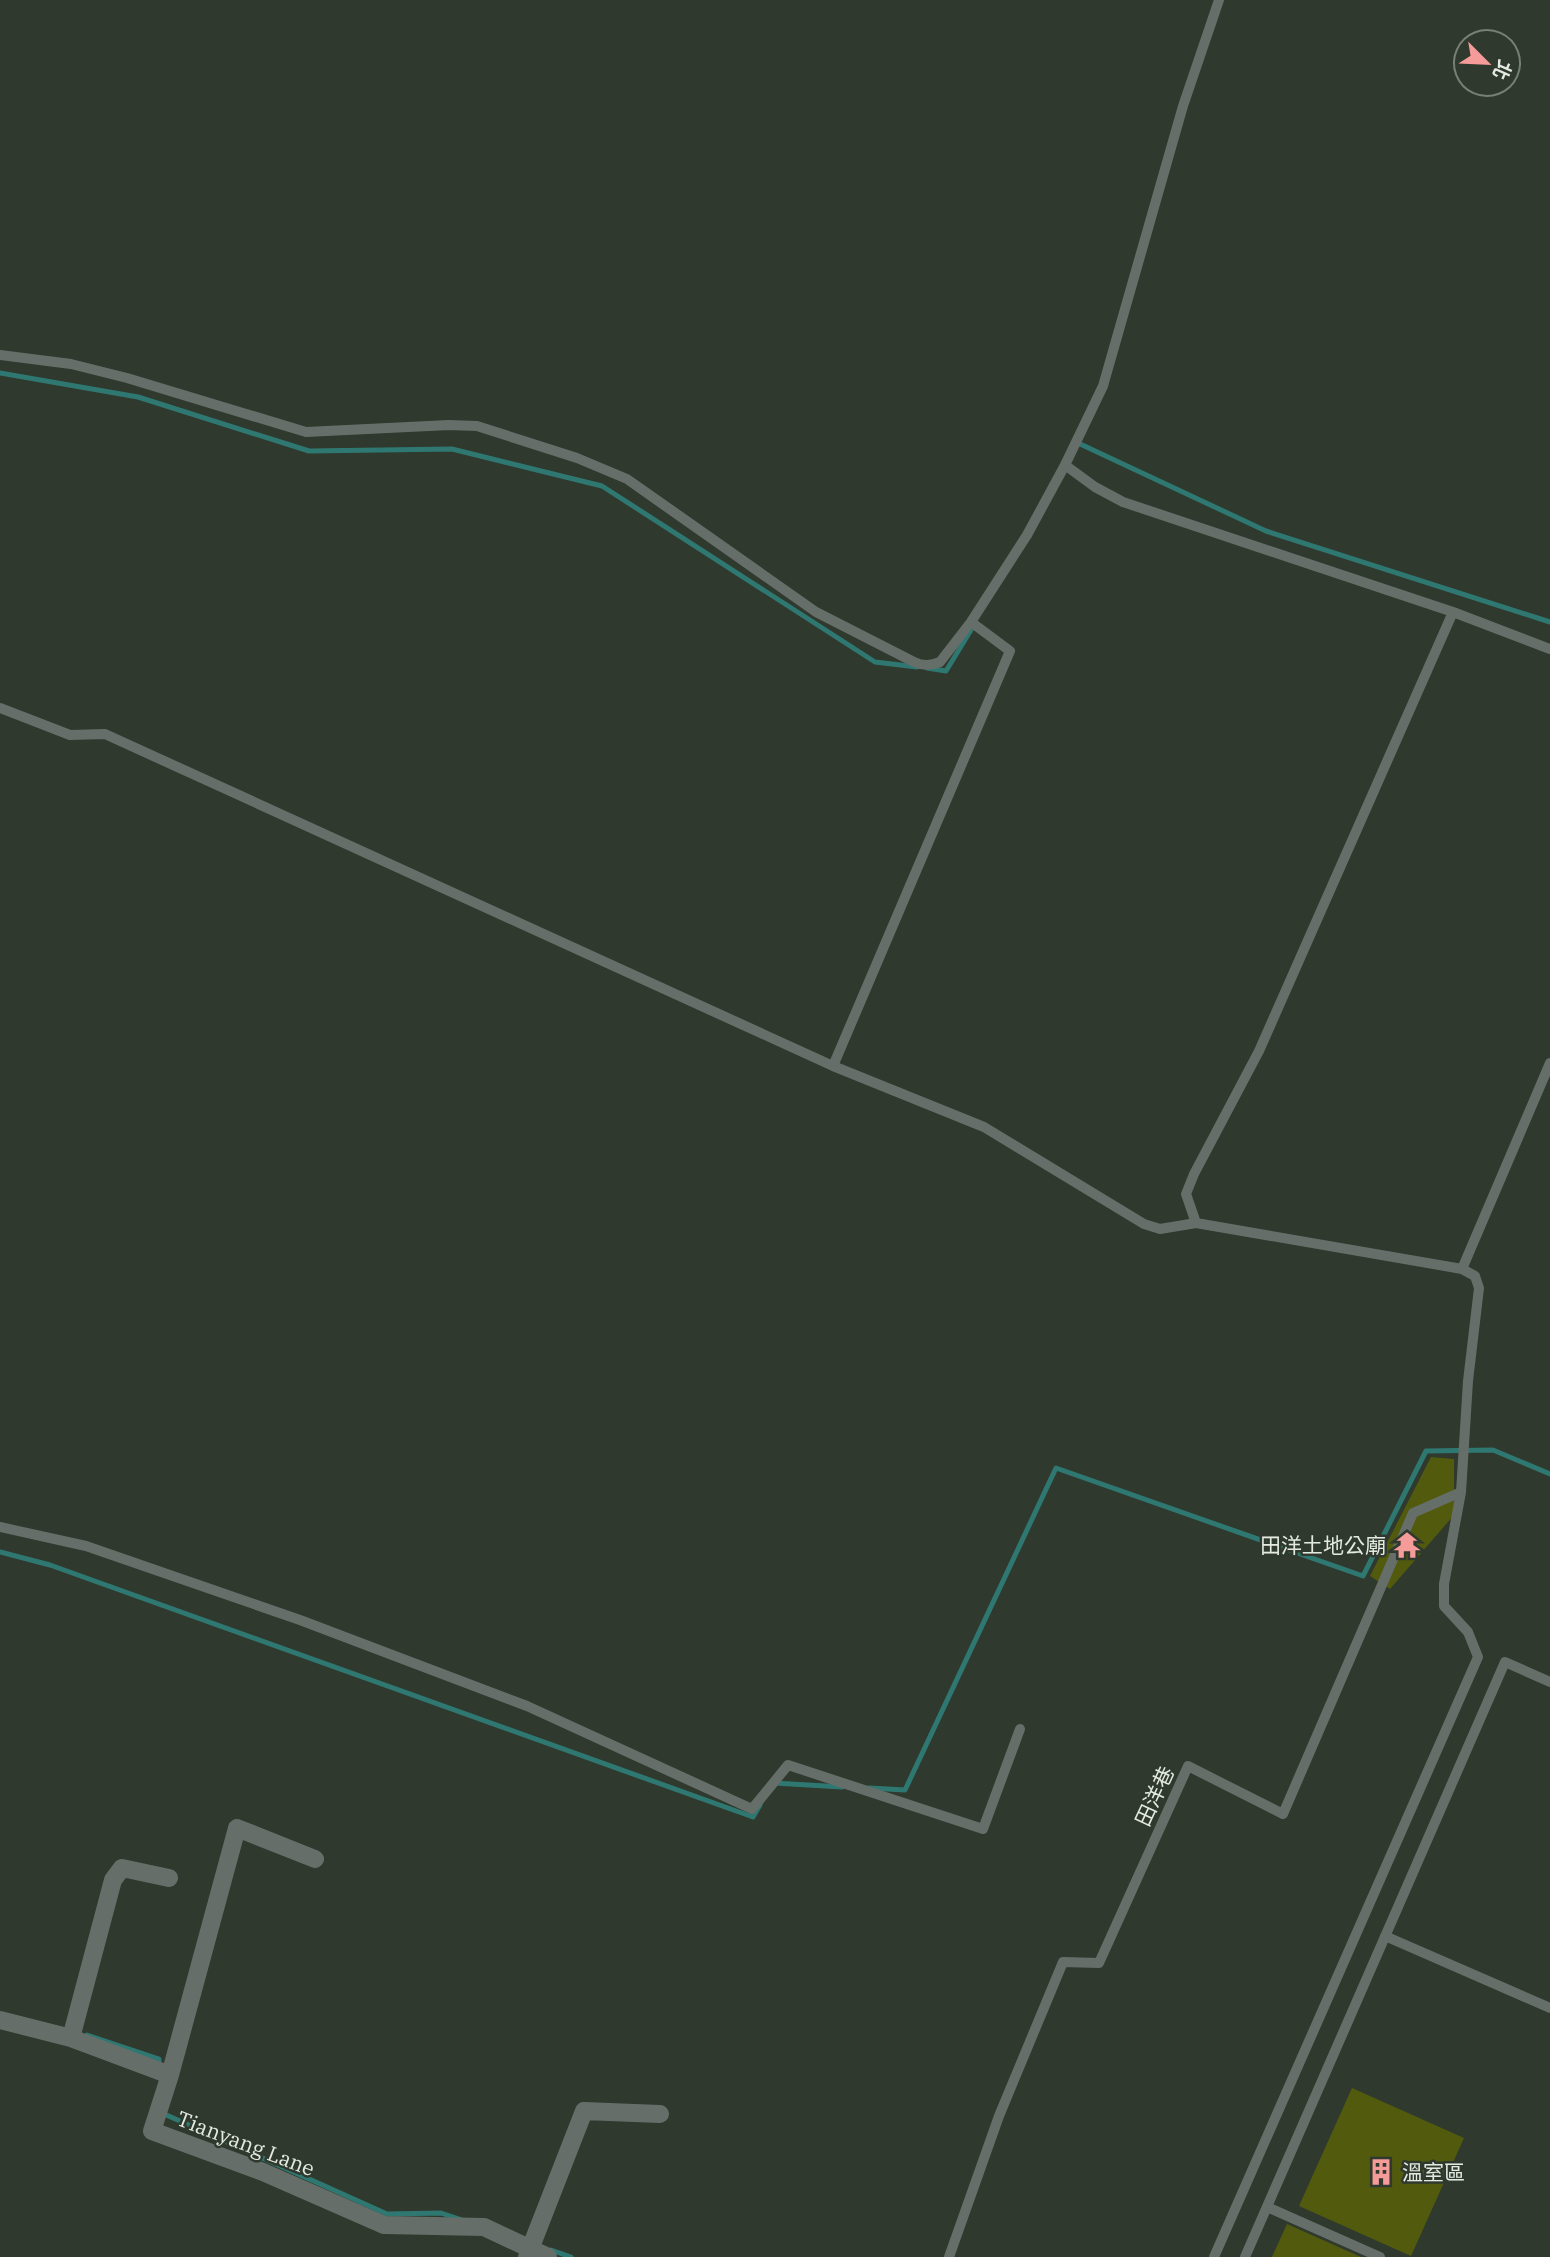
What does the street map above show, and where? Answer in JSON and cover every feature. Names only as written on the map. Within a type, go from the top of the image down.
[{"type":"street","points":[[0,2020],[71,2038],[170,2075],[237,1828],[315,1859]]},
{"type":"street","points":[[71,2038],[113,1880],[122,1868],[169,1878]]},
{"type":"street","name":"Tianyang Lane","points":[[170,2075],[152,2130],[263,2172],[384,2225],[484,2227],[529,2253],[548,2257]]},
{"type":"street","points":[[529,2253],[584,2110],[660,2114]]},
{"type":"lane","points":[[0,355],[71,364],[127,378],[306,432],[477,426],[611,471],[816,612],[928,666],[940,662],[971,622],[1027,535],[1065,466],[1107,375],[1183,106],[1219,0]]},
{"type":"lane","points":[[1065,466],[1123,502],[1453,612],[1550,649]]},
{"type":"lane","points":[[1196,1223],[1186,1194],[1194,1174],[1259,1051],[1453,612]]},
{"type":"lane","points":[[833,1066],[1010,651],[971,622]]},
{"type":"lane","points":[[0,708],[69,735],[105,734],[833,1066],[984,1127],[1144,1224],[1160,1229],[1196,1223],[1462,1269],[1475,1276],[1479,1288],[1468,1381],[1461,1492],[1444,1584],[1444,1606],[1468,1632],[1478,1657],[1214,2257]]},
{"type":"lane","points":[[1462,1269],[1550,1063]]},
{"type":"lane","name":"田洋巷","points":[[949,2257],[999,2116],[1063,1962],[1099,1963],[1188,1766],[1283,1814],[1413,1513],[1461,1492]]},
{"type":"lane","points":[[0,1527],[86,1546],[300,1620],[527,1706],[752,1810],[788,1765],[983,1829],[1020,1729]]},
{"type":"lane","points":[[1245,2257],[1505,1662],[1550,1682]]},
{"type":"lane","points":[[1385,1936],[1550,2008]]},
{"type":"lane","points":[[1267,2207],[1380,2257]]},
{"type":"building","name":"田洋土地公廟","points":[[1431,1457],[1454,1459],[1454,1515],[1390,1589],[1370,1576]]},
{"type":"building","name":"溫室區","points":[[1352,2088],[1464,2138],[1411,2256],[1299,2206]]},
{"type":"building","points":[[1287,2224],[1361,2257],[1272,2257]]},
{"type":"waterway","points":[[0,373],[138,397],[309,451],[452,449],[602,486],[875,662],[917,667]]},
{"type":"waterway","points":[[1077,445],[1078,443],[1266,531],[1550,622]]},
{"type":"waterway","points":[[927,668],[946,671],[971,630]]},
{"type":"waterway","points":[[869,1788],[905,1790],[1056,1468],[1363,1576],[1426,1451],[1493,1450],[1550,1474]]},
{"type":"waterway","points":[[0,1552],[50,1565],[753,1817],[760,1805]]},
{"type":"waterway","points":[[774,1783],[842,1787]]},
{"type":"waterway","points":[[87,2035],[159,2059],[159,2068]]},
{"type":"waterway","points":[[162,2113],[387,2214],[441,2213],[462,2220]]},
{"type":"waterway","points":[[551,2250],[571,2257]]},
{"type":"place","name":"田洋土地公廟","points":[[1407,1545]]},
{"type":"place","name":"溫室區","points":[[1381,2172]]}]
